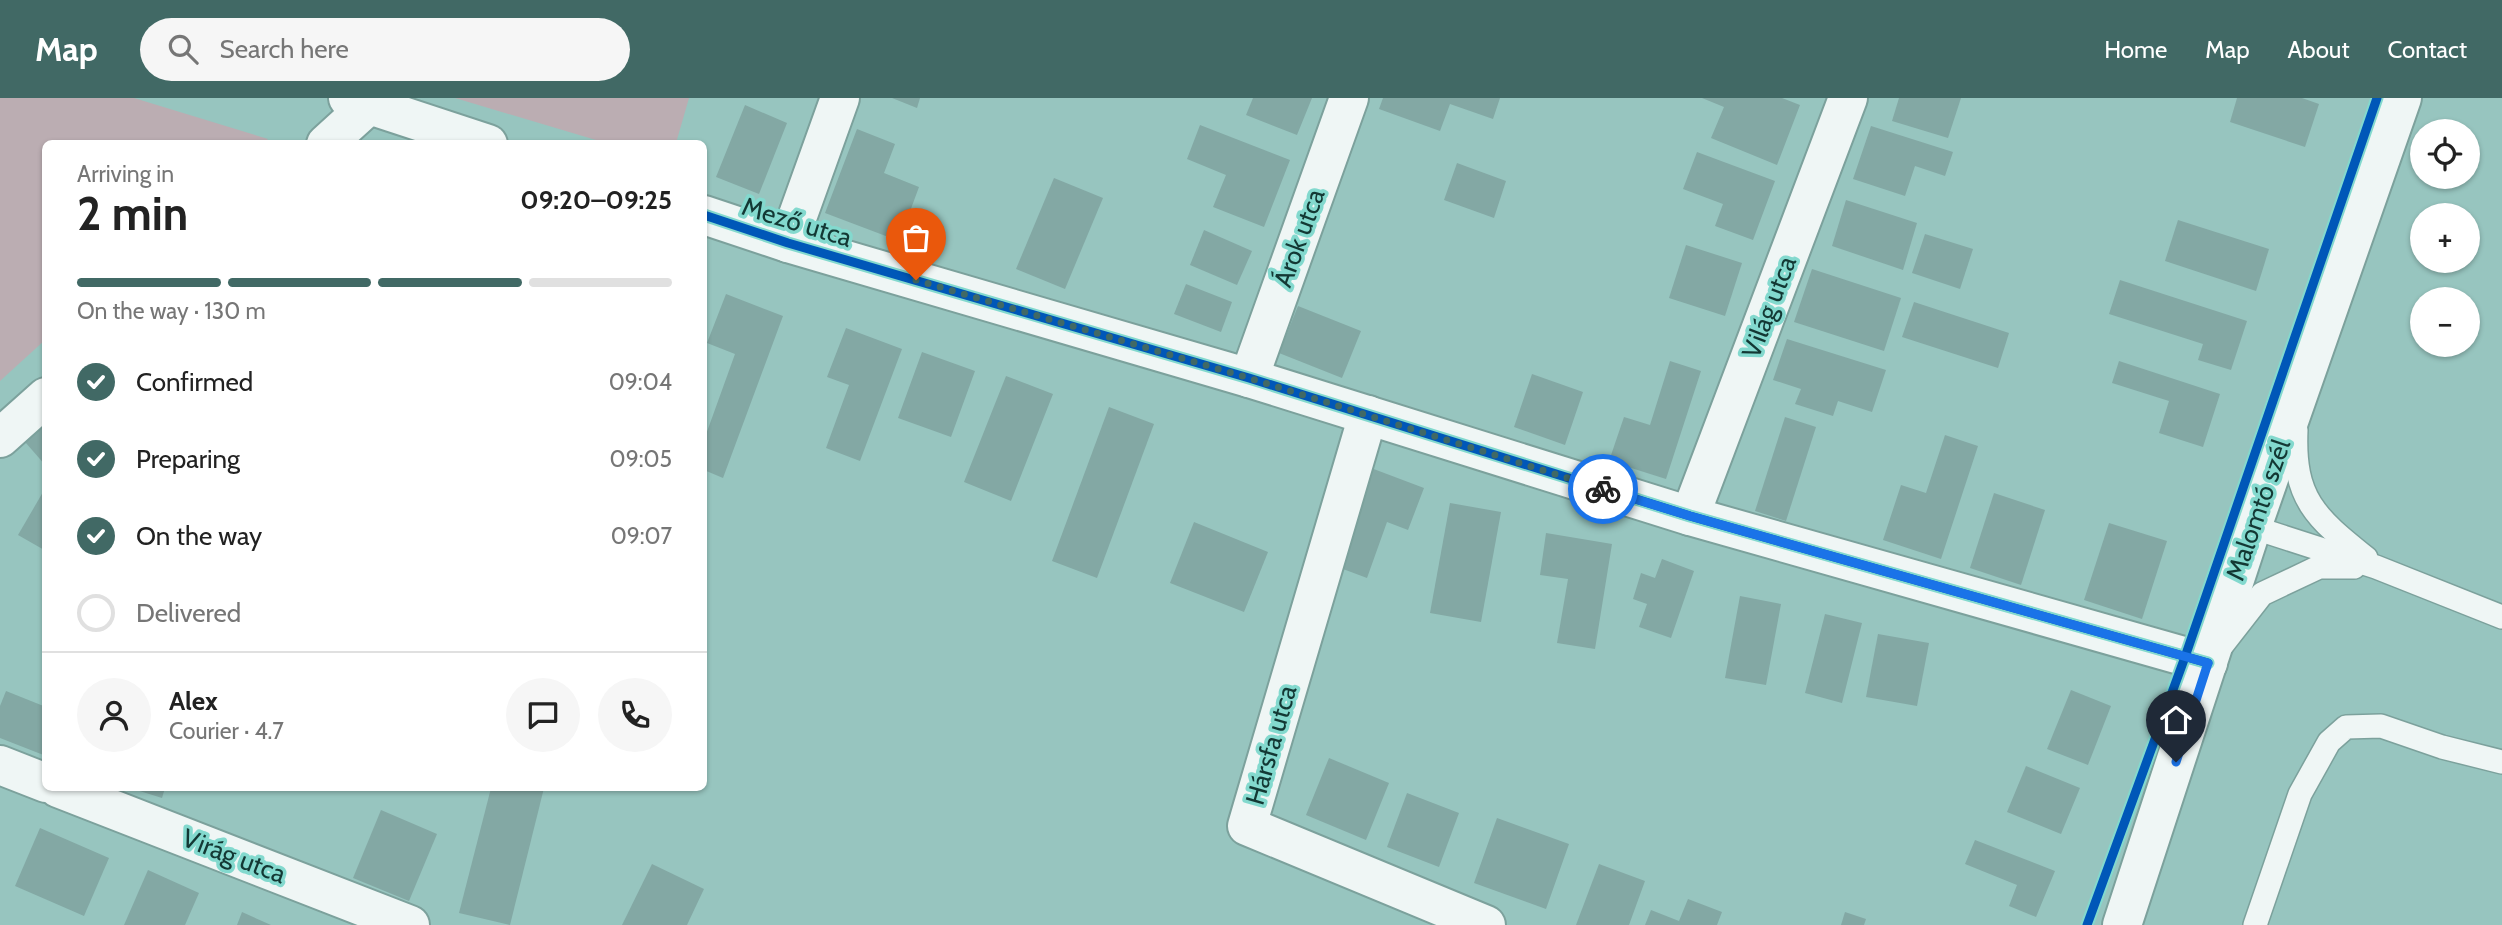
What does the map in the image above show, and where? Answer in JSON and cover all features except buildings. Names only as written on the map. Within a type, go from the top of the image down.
[{"type":"street","points":[[788,243],[840,98]]},
{"type":"street","name":"Árok utca","points":[[1249,378],[1349,98]]},
{"type":"street","name":"Világ utca","points":[[1690,516],[1848,98]]},
{"type":"street","name":"Malomtó szél","points":[[2122,925],[2252,527],[2402,98]]},
{"type":"street","points":[[329,140],[359,101],[476,140]]},
{"type":"street","name":"Mező utca","points":[[707,216],[788,243],[1249,378],[1690,516],[2208,663]]},
{"type":"street","points":[[0,438],[42,401]]},
{"type":"street","name":"Hársfa utca","points":[[1368,415],[1247,826],[1486,925]]},
{"type":"street","points":[[0,765],[42,781]]},
{"type":"street","name":"Virág utca","points":[[66,791],[410,925]]},
{"type":"lane","points":[[2297,397],[2295,456],[2301,488],[2326,526],[2376,566]]},
{"type":"lane","points":[[2252,527],[2376,566],[2502,617]]},
{"type":"lane","points":[[2208,663],[2262,594],[2319,567],[2376,566]]},
{"type":"lane","points":[[2255,925],[2300,794],[2329,742],[2346,727],[2381,726],[2442,747],[2502,762]]},
{"type":"shaded area","points":[[0,98],[134,98],[268,139],[42,140],[42,343],[0,381]]},
{"type":"shaded area","points":[[455,98],[689,98],[677,140],[596,140]]},
{"type":"cycle path","points":[[2087,925],[2185,657],[2377,98]]},
{"type":"cycle path","points":[[707,216],[788,243],[1249,378],[1690,516],[2208,663]]},
{"type":"way so far","points":[[916,280],[1249,378],[1603,489]]},
{"type":"route","points":[[1603,489],[2208,663],[2176,762]]}]
